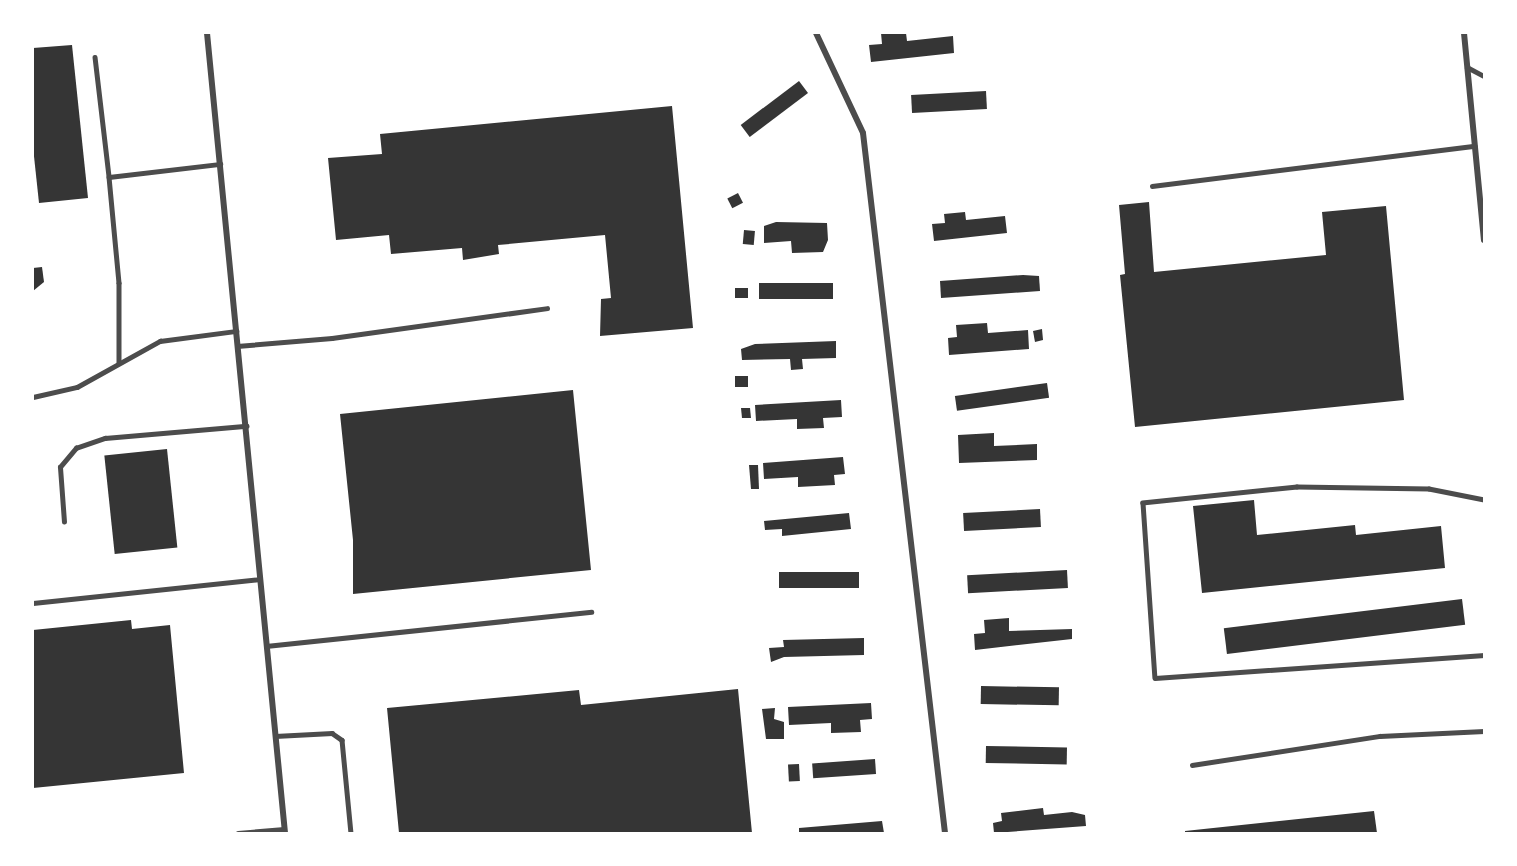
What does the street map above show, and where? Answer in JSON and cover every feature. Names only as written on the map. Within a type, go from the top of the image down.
[{"type":"street","points":[[207,33],[285,831]]},
{"type":"street","points":[[816,33],[863,133],[945,833]]},
{"type":"street","points":[[1464,33],[1484,240]]},
{"type":"lane","points":[[95,57],[119,283],[119,363]]},
{"type":"lane","points":[[1467,67],[1484,76]]},
{"type":"lane","points":[[1152,186],[1475,146]]},
{"type":"lane","points":[[109,177],[220,164]]},
{"type":"lane","points":[[237,345],[332,338],[547,308]]},
{"type":"lane","points":[[33,397],[77,387],[160,341],[236,331]]},
{"type":"lane","points":[[64,522],[60,467],[76,448],[105,438],[246,426]]},
{"type":"lane","points":[[1484,500],[1430,489],[1298,487],[1143,502],[1155,678],[1484,655]]},
{"type":"lane","points":[[33,603],[260,579]]},
{"type":"lane","points":[[266,646],[591,612]]},
{"type":"lane","points":[[1192,765],[1380,736],[1484,730]]},
{"type":"lane","points":[[275,736],[332,733],[342,740],[351,833]]},
{"type":"lane","points":[[238,833],[285,831]]},
{"type":"building","points":[[881,33],[906,33],[907,41],[953,36],[954,53],[871,62],[869,45],[882,44]]},
{"type":"building","points":[[72,45],[88,198],[39,203],[33,147],[33,48]]},
{"type":"building","points":[[799,81],[808,93],[750,137],[741,125]]},
{"type":"building","points":[[986,91],[987,109],[912,113],[911,95]]},
{"type":"building","points":[[672,106],[693,328],[600,336],[601,299],[611,298],[605,235],[498,245],[499,254],[463,260],[462,248],[391,254],[389,235],[336,240],[328,158],[382,154],[380,134]]},
{"type":"building","points":[[738,193],[743,203],[732,208],[727,198]]},
{"type":"building","points":[[1149,202],[1154,272],[1326,255],[1322,212],[1386,206],[1404,400],[1135,427],[1120,275],[1125,274],[1119,205]]},
{"type":"building","points":[[965,212],[966,220],[1005,216],[1007,233],[934,241],[932,224],[945,223],[944,214]]},
{"type":"building","points":[[776,222],[827,223],[828,240],[823,252],[792,253],[791,241],[764,243],[764,226]]},
{"type":"building","points":[[744,230],[755,231],[754,245],[743,244]]},
{"type":"building","points":[[42,267],[44,282],[33,291],[33,268]]},
{"type":"building","points":[[1023,275],[1039,276],[1040,291],[941,298],[940,281]]},
{"type":"building","points":[[759,283],[833,283],[833,299],[759,299]]},
{"type":"building","points":[[735,288],[748,288],[748,298],[735,298]]},
{"type":"building","points":[[987,323],[988,333],[1028,330],[1029,349],[949,355],[948,338],[957,337],[956,325]]},
{"type":"building","points":[[1042,329],[1043,340],[1035,342],[1033,331]]},
{"type":"building","points":[[836,341],[836,358],[802,359],[803,369],[791,370],[790,359],[742,360],[741,349],[755,344]]},
{"type":"building","points":[[735,376],[748,376],[748,387],[735,387]]},
{"type":"building","points":[[1047,383],[1049,398],[957,411],[955,396]]},
{"type":"building","points":[[573,390],[591,570],[353,594],[353,540],[340,414]]},
{"type":"building","points":[[841,400],[842,417],[823,418],[824,428],[797,429],[797,419],[756,421],[755,405]]},
{"type":"building","points":[[741,408],[750,408],[751,418],[742,418]]},
{"type":"building","points":[[994,433],[994,446],[1037,444],[1037,460],[959,463],[958,435]]},
{"type":"building","points":[[167,449],[177,547],[115,554],[104,456]]},
{"type":"building","points":[[843,457],[845,474],[834,475],[835,485],[798,487],[798,477],[764,479],[763,463]]},
{"type":"building","points":[[749,465],[758,465],[759,489],[751,489]]},
{"type":"building","points":[[1254,500],[1257,535],[1355,525],[1356,535],[1441,526],[1445,568],[1202,593],[1193,506]]},
{"type":"building","points":[[1040,509],[1041,527],[964,531],[963,513]]},
{"type":"building","points":[[849,513],[851,529],[782,536],[782,529],[765,530],[764,521]]},
{"type":"building","points":[[1067,570],[1068,588],[968,593],[967,575]]},
{"type":"building","points":[[779,572],[859,572],[859,588],[779,588]]},
{"type":"building","points":[[1462,599],[1465,625],[1227,654],[1224,628]]},
{"type":"building","points":[[1009,618],[1009,631],[1072,629],[1072,639],[975,650],[974,634],[985,633],[984,620]]},
{"type":"building","points":[[131,620],[132,629],[170,625],[184,773],[33,788],[33,630]]},
{"type":"building","points":[[864,638],[864,655],[784,657],[771,662],[769,648],[784,647],[783,640]]},
{"type":"building","points":[[981,686],[1059,687],[1059,705],[981,704]]},
{"type":"building","points":[[738,689],[752,833],[399,833],[387,708],[579,690],[581,705]]},
{"type":"building","points":[[871,703],[872,719],[860,720],[861,732],[831,733],[831,723],[789,725],[788,707]]},
{"type":"building","points":[[775,708],[774,719],[784,722],[784,739],[766,739],[762,709]]},
{"type":"building","points":[[986,746],[1067,747],[1067,764],[986,763]]},
{"type":"building","points":[[875,759],[876,774],[813,778],[812,763]]},
{"type":"building","points":[[799,764],[800,781],[789,782],[788,765]]},
{"type":"building","points":[[1043,808],[1044,815],[1072,812],[1085,815],[1086,826],[994,833],[993,823],[1002,821],[1001,813]]},
{"type":"building","points":[[1374,811],[1377,833],[1185,833],[1185,831]]},
{"type":"building","points":[[882,821],[884,833],[799,833],[799,828]]}]
